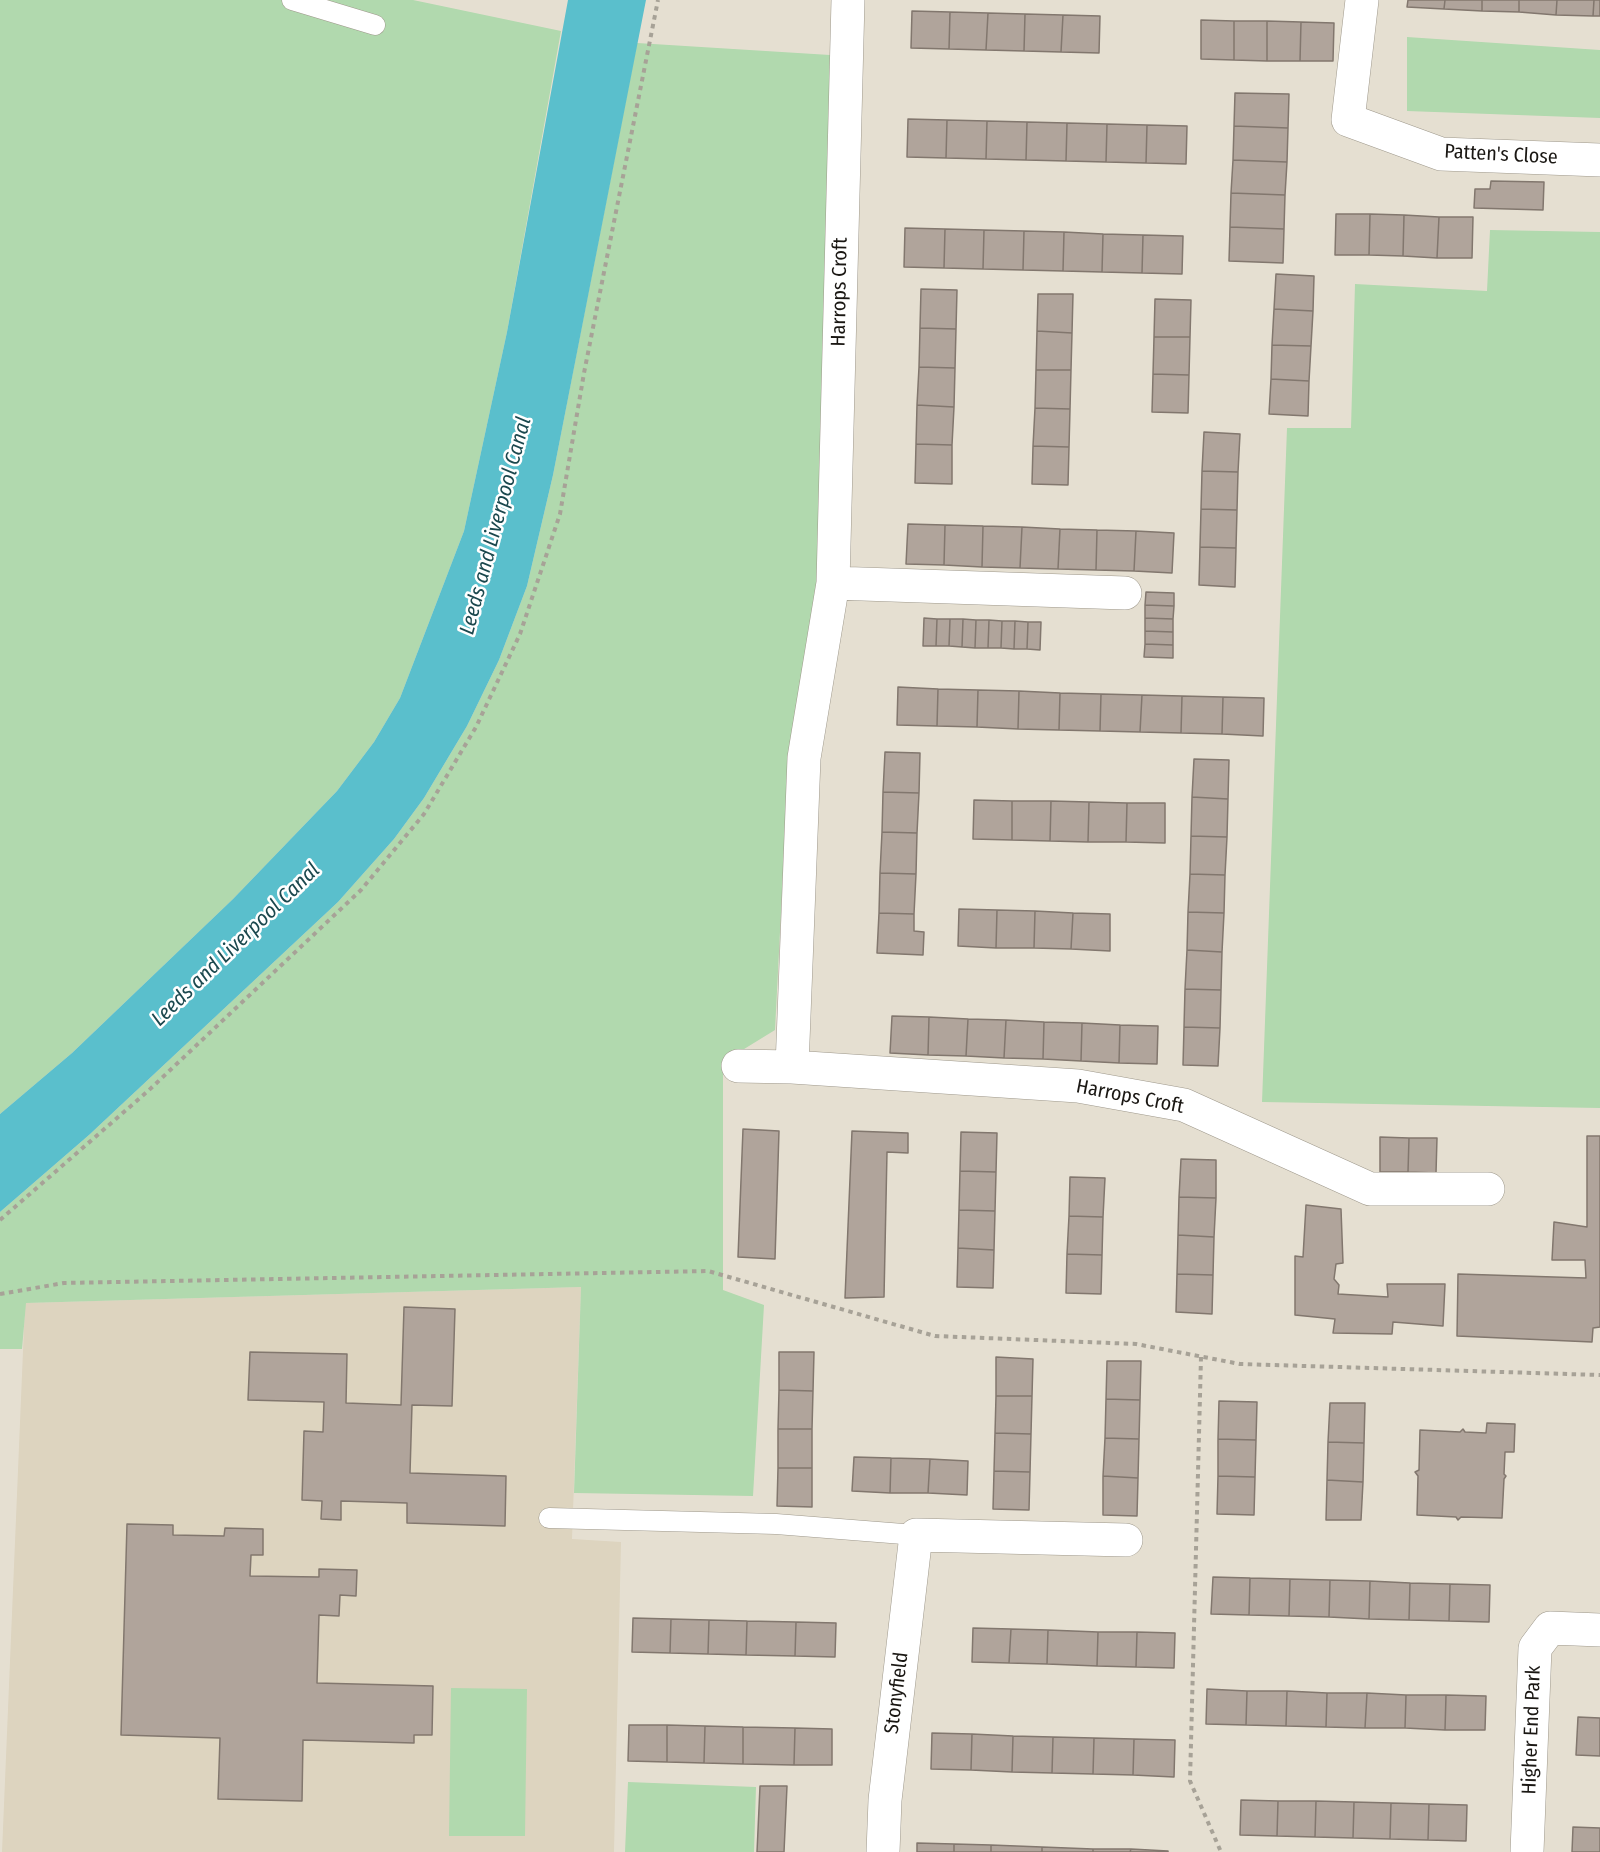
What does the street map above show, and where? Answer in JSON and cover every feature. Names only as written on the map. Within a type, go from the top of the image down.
[{"type":"street","name":"Harrops Croft","points":[[792,1067],[804,758],[833,583],[848,0]]},
{"type":"street","name":"Patten's Close","points":[[1362,0],[1348,120],[1441,154],[1600,159]]},
{"type":"street","points":[[833,583],[1125,593]]},
{"type":"street","name":"Harrops Croft","points":[[738,1066],[792,1067],[1077,1086],[1184,1105],[1370,1190],[1488,1190]]},
{"type":"street","points":[[916,1535],[1126,1540]]},
{"type":"street","name":"Stonyfield","points":[[883,1852],[885,1800],[916,1535]]},
{"type":"street","name":"Higher End Park","points":[[1527,1852],[1535,1647],[1550,1628],[1600,1630]]},
{"type":"lane","points":[[292,0],[375,25]]},
{"type":"lane","points":[[549,1518],[776,1524],[916,1535]]},
{"type":"path","points":[[0,1220],[148,1091],[361,890],[424,814],[476,727],[520,634],[560,514],[584,373],[658,0]]},
{"type":"path","points":[[0,1294],[64,1283],[708,1271],[935,1336],[1136,1344],[1240,1364],[1600,1375]]},
{"type":"path","points":[[1201,1357],[1190,1780],[1221,1852]]},
{"type":"shaded area","points":[[581,1287],[572,1539],[621,1542],[614,1852],[2,1852],[25,1303]]},
{"type":"green space","points":[[0,0],[413,0],[561,31],[507,332],[464,531],[400,698],[374,742],[337,791],[233,899],[72,1053],[0,1114]]},
{"type":"green space","points":[[1407,37],[1600,50],[1600,118],[1407,111]]},
{"type":"green space","points":[[637,43],[830,55],[822,586],[789,755],[775,1030],[723,1062],[723,1290],[764,1305],[753,1496],[574,1493],[581,1287],[26,1303],[22,1349],[0,1349],[0,1212],[89,1135],[338,902],[394,839],[424,798],[467,726],[499,660],[527,586],[553,475]]},
{"type":"green space","points":[[1490,230],[1600,232],[1600,1108],[1262,1102],[1287,428],[1351,428],[1355,284],[1487,291]]},
{"type":"green space","points":[[451,1688],[527,1689],[525,1836],[449,1836]]},
{"type":"green space","points":[[628,1782],[756,1787],[754,1852],[625,1852]]},
{"type":"water","name":"Leeds and Liverpool Canal","points":[[568,0],[646,0],[553,475],[527,586],[499,660],[467,726],[424,798],[394,839],[338,902],[89,1135],[0,1212],[0,1114],[72,1053],[233,899],[337,791],[374,742],[400,698],[464,531],[507,332]]},
{"type":"building","points":[[1408,0],[1445,0],[1444,9],[1407,7]]},
{"type":"building","points":[[1445,0],[1482,0],[1482,11],[1444,9]]},
{"type":"building","points":[[1482,0],[1519,0],[1519,12],[1482,11]]},
{"type":"building","points":[[1519,0],[1557,0],[1556,15],[1519,12]]},
{"type":"building","points":[[1557,0],[1594,0],[1593,16],[1556,15]]},
{"type":"building","points":[[1594,0],[1600,0],[1600,16],[1593,16]]},
{"type":"building","points":[[912,11],[950,12],[949,49],[911,48]]},
{"type":"building","points":[[950,12],[988,13],[986,50],[949,49]]},
{"type":"building","points":[[988,13],[1025,14],[1024,51],[986,50]]},
{"type":"building","points":[[1025,14],[1063,15],[1061,52],[1024,51]]},
{"type":"building","points":[[1063,15],[1100,16],[1099,53],[1061,52]]},
{"type":"building","points":[[1201,20],[1234,21],[1234,60],[1201,59]]},
{"type":"building","points":[[1234,21],[1267,21],[1267,61],[1234,60]]},
{"type":"building","points":[[1267,21],[1301,22],[1300,61],[1267,61]]},
{"type":"building","points":[[1301,22],[1334,23],[1333,61],[1300,61]]},
{"type":"building","points":[[1235,93],[1289,94],[1288,128],[1234,126]]},
{"type":"building","points":[[908,119],[947,120],[946,158],[907,157]]},
{"type":"building","points":[[947,120],[987,121],[986,159],[946,158]]},
{"type":"building","points":[[987,121],[1027,122],[1026,160],[986,159]]},
{"type":"building","points":[[1027,122],[1067,123],[1066,161],[1026,160]]},
{"type":"building","points":[[1067,123],[1107,124],[1106,162],[1066,161]]},
{"type":"building","points":[[1107,124],[1147,125],[1146,163],[1106,162]]},
{"type":"building","points":[[1147,125],[1187,126],[1186,164],[1146,163]]},
{"type":"building","points":[[1234,126],[1288,128],[1287,162],[1233,160]]},
{"type":"building","points":[[1233,160],[1287,162],[1285,195],[1231,193]]},
{"type":"building","points":[[1491,181],[1544,182],[1543,210],[1474,208],[1475,189],[1490,189]]},
{"type":"building","points":[[1231,193],[1285,195],[1284,229],[1230,227]]},
{"type":"building","points":[[1336,214],[1370,214],[1369,255],[1335,255]]},
{"type":"building","points":[[1370,214],[1404,215],[1403,256],[1369,255]]},
{"type":"building","points":[[1404,215],[1439,217],[1437,258],[1403,256]]},
{"type":"building","points":[[1439,217],[1473,217],[1472,258],[1437,258]]},
{"type":"building","points":[[1230,227],[1284,229],[1283,263],[1229,261]]},
{"type":"building","points":[[905,228],[945,229],[944,268],[904,267]]},
{"type":"building","points":[[945,229],[984,230],[983,269],[944,268]]},
{"type":"building","points":[[984,230],[1024,231],[1023,270],[983,269]]},
{"type":"building","points":[[1024,231],[1064,232],[1063,271],[1023,270]]},
{"type":"building","points":[[1064,232],[1103,234],[1102,272],[1063,271]]},
{"type":"building","points":[[1103,234],[1143,235],[1142,273],[1102,272]]},
{"type":"building","points":[[1143,235],[1183,236],[1182,274],[1142,273]]},
{"type":"building","points":[[1276,274],[1314,276],[1313,311],[1274,309]]},
{"type":"building","points":[[921,289],[957,290],[956,329],[920,328]]},
{"type":"building","points":[[1038,294],[1073,294],[1072,333],[1037,331]]},
{"type":"building","points":[[1155,299],[1191,300],[1190,337],[1154,337]]},
{"type":"building","points":[[1274,309],[1313,311],[1311,346],[1272,345]]},
{"type":"building","points":[[920,328],[956,329],[955,368],[919,367]]},
{"type":"building","points":[[1037,331],[1072,333],[1071,370],[1036,370]]},
{"type":"building","points":[[1154,337],[1190,337],[1189,375],[1153,374]]},
{"type":"building","points":[[1272,345],[1311,346],[1309,381],[1271,379]]},
{"type":"building","points":[[919,367],[955,368],[954,407],[917,405]]},
{"type":"building","points":[[1036,370],[1071,370],[1070,409],[1035,408]]},
{"type":"building","points":[[1153,374],[1189,375],[1188,413],[1152,412]]},
{"type":"building","points":[[1271,379],[1309,381],[1308,416],[1269,414]]},
{"type":"building","points":[[917,405],[954,407],[952,445],[916,444]]},
{"type":"building","points":[[1035,408],[1070,409],[1069,447],[1033,446]]},
{"type":"building","points":[[1204,432],[1240,434],[1238,472],[1202,471]]},
{"type":"building","points":[[916,444],[952,445],[952,484],[915,483]]},
{"type":"building","points":[[1033,446],[1069,447],[1068,485],[1032,484]]},
{"type":"building","points":[[1202,471],[1238,472],[1237,510],[1201,509]]},
{"type":"building","points":[[1201,509],[1237,510],[1236,548],[1200,547]]},
{"type":"building","points":[[908,524],[945,525],[944,565],[906,564]]},
{"type":"building","points":[[945,525],[983,526],[982,567],[944,565]]},
{"type":"building","points":[[983,526],[1022,527],[1020,568],[982,567]]},
{"type":"building","points":[[1022,527],[1060,529],[1058,569],[1020,568]]},
{"type":"building","points":[[1060,529],[1097,530],[1096,570],[1058,569]]},
{"type":"building","points":[[1097,530],[1136,531],[1134,571],[1096,570]]},
{"type":"building","points":[[1136,531],[1174,533],[1172,573],[1134,571]]},
{"type":"building","points":[[1200,547],[1236,548],[1235,587],[1199,585]]},
{"type":"building","points":[[1146,592],[1174,593],[1174,606],[1145,605]]},
{"type":"building","points":[[1145,605],[1174,606],[1173,619],[1145,618]]},
{"type":"building","points":[[924,618],[937,619],[936,646],[923,646]]},
{"type":"building","points":[[1145,618],[1173,619],[1173,632],[1145,631]]},
{"type":"building","points":[[937,619],[950,619],[949,646],[936,646]]},
{"type":"building","points":[[950,619],[963,619],[962,647],[949,646]]},
{"type":"building","points":[[963,619],[976,620],[975,648],[962,647]]},
{"type":"building","points":[[976,620],[989,620],[988,648],[975,648]]},
{"type":"building","points":[[989,620],[1002,621],[1001,648],[988,648]]},
{"type":"building","points":[[1002,621],[1015,621],[1014,649],[1001,648]]},
{"type":"building","points":[[1015,621],[1028,622],[1027,649],[1014,649]]},
{"type":"building","points":[[1028,622],[1041,622],[1040,650],[1027,649]]},
{"type":"building","points":[[1145,631],[1173,632],[1173,645],[1145,644]]},
{"type":"building","points":[[1145,644],[1173,645],[1173,658],[1144,657]]},
{"type":"building","points":[[898,687],[938,689],[937,726],[897,725]]},
{"type":"building","points":[[938,689],[978,690],[977,727],[937,726]]},
{"type":"building","points":[[978,690],[1019,691],[1018,729],[977,727]]},
{"type":"building","points":[[1019,691],[1060,693],[1059,730],[1018,729]]},
{"type":"building","points":[[1060,693],[1101,694],[1100,731],[1059,730]]},
{"type":"building","points":[[1101,694],[1142,695],[1140,732],[1100,731]]},
{"type":"building","points":[[1142,695],[1182,696],[1181,733],[1140,732]]},
{"type":"building","points":[[1182,696],[1223,697],[1222,734],[1181,733]]},
{"type":"building","points":[[1223,697],[1264,698],[1263,736],[1222,734]]},
{"type":"building","points":[[885,752],[920,753],[919,793],[883,792]]},
{"type":"building","points":[[1194,759],[1229,760],[1228,799],[1192,797]]},
{"type":"building","points":[[883,792],[919,793],[917,833],[882,832]]},
{"type":"building","points":[[1192,797],[1228,799],[1227,837],[1191,836]]},
{"type":"building","points":[[974,800],[1012,801],[1012,840],[973,839]]},
{"type":"building","points":[[1012,801],[1051,801],[1050,841],[1012,840]]},
{"type":"building","points":[[1051,801],[1089,802],[1088,842],[1050,841]]},
{"type":"building","points":[[1089,802],[1127,803],[1126,842],[1088,842]]},
{"type":"building","points":[[1127,803],[1165,803],[1165,843],[1126,842]]},
{"type":"building","points":[[882,832],[917,833],[916,874],[880,873]]},
{"type":"building","points":[[1191,836],[1227,837],[1225,875],[1190,874]]},
{"type":"building","points":[[880,873],[916,874],[914,914],[879,913]]},
{"type":"building","points":[[1190,874],[1225,875],[1224,913],[1188,912]]},
{"type":"building","points":[[959,909],[997,910],[996,948],[958,946]]},
{"type":"building","points":[[997,910],[1035,911],[1034,948],[996,948]]},
{"type":"building","points":[[1035,911],[1073,913],[1071,949],[1034,948]]},
{"type":"building","points":[[1188,912],[1224,913],[1222,952],[1187,950]]},
{"type":"building","points":[[879,913],[914,914],[914,931],[924,932],[923,955],[877,953]]},
{"type":"building","points":[[1073,913],[1110,914],[1110,951],[1071,949]]},
{"type":"building","points":[[1187,950],[1222,952],[1221,990],[1185,989]]},
{"type":"building","points":[[1185,989],[1221,990],[1220,1028],[1184,1027]]},
{"type":"building","points":[[892,1016],[929,1017],[928,1055],[890,1053]]},
{"type":"building","points":[[929,1017],[968,1019],[966,1056],[928,1055]]},
{"type":"building","points":[[968,1019],[1006,1020],[1004,1058],[966,1056]]},
{"type":"building","points":[[1006,1020],[1044,1022],[1043,1059],[1004,1058]]},
{"type":"building","points":[[1044,1022],[1082,1023],[1081,1061],[1043,1059]]},
{"type":"building","points":[[1082,1023],[1120,1025],[1119,1063],[1081,1061]]},
{"type":"building","points":[[1120,1025],[1158,1026],[1157,1064],[1119,1063]]},
{"type":"building","points":[[1184,1027],[1220,1028],[1218,1066],[1183,1065]]},
{"type":"building","points":[[743,1129],[779,1131],[775,1259],[738,1257]]},
{"type":"building","points":[[852,1131],[908,1133],[908,1153],[887,1152],[884,1297],[845,1298]]},
{"type":"building","points":[[961,1132],[997,1133],[996,1172],[960,1171]]},
{"type":"building","points":[[1587,1136],[1600,1136],[1600,1327],[1593,1328],[1592,1342],[1457,1336],[1458,1274],[1586,1278],[1585,1260],[1552,1260],[1554,1222],[1587,1227]]},
{"type":"building","points":[[1380,1137],[1409,1138],[1408,1172],[1380,1172]]},
{"type":"building","points":[[1409,1138],[1437,1138],[1436,1173],[1408,1172]]},
{"type":"building","points":[[1181,1159],[1216,1160],[1216,1198],[1179,1197]]},
{"type":"building","points":[[960,1171],[996,1172],[995,1211],[959,1210]]},
{"type":"building","points":[[1070,1177],[1105,1178],[1103,1217],[1069,1216]]},
{"type":"building","points":[[1179,1197],[1216,1198],[1214,1237],[1178,1235]]},
{"type":"building","points":[[1306,1205],[1341,1209],[1343,1263],[1336,1264],[1334,1279],[1339,1285],[1338,1294],[1388,1297],[1387,1284],[1445,1284],[1443,1326],[1393,1322],[1392,1334],[1333,1333],[1335,1319],[1295,1315],[1295,1256],[1303,1257]]},
{"type":"building","points":[[959,1210],[995,1211],[994,1250],[958,1248]]},
{"type":"building","points":[[1069,1216],[1103,1217],[1102,1255],[1067,1254]]},
{"type":"building","points":[[1178,1235],[1214,1237],[1213,1275],[1177,1274]]},
{"type":"building","points":[[958,1248],[994,1250],[993,1288],[957,1287]]},
{"type":"building","points":[[1067,1254],[1102,1255],[1101,1294],[1066,1293]]},
{"type":"building","points":[[1177,1274],[1213,1275],[1212,1314],[1176,1312]]},
{"type":"building","points":[[404,1307],[455,1309],[452,1406],[412,1405],[410,1473],[506,1476],[505,1526],[407,1523],[407,1503],[341,1501],[341,1520],[321,1519],[322,1501],[302,1500],[304,1431],[323,1432],[324,1402],[248,1400],[250,1352],[347,1354],[346,1403],[401,1405]]},
{"type":"building","points":[[779,1352],[814,1352],[813,1391],[779,1390]]},
{"type":"building","points":[[996,1357],[1033,1359],[1032,1396],[996,1396]]},
{"type":"building","points":[[1107,1361],[1141,1361],[1140,1400],[1106,1399]]},
{"type":"building","points":[[779,1390],[813,1391],[812,1429],[778,1429]]},
{"type":"building","points":[[996,1396],[1032,1396],[1031,1434],[995,1433]]},
{"type":"building","points":[[1106,1399],[1140,1400],[1139,1439],[1105,1438]]},
{"type":"building","points":[[1219,1401],[1257,1402],[1256,1440],[1218,1439]]},
{"type":"building","points":[[1330,1403],[1365,1403],[1364,1443],[1328,1442]]},
{"type":"building","points":[[1487,1423],[1515,1424],[1514,1452],[1505,1452],[1504,1474],[1506,1476],[1502,1518],[1461,1517],[1458,1520],[1456,1517],[1417,1515],[1418,1476],[1415,1472],[1419,1470],[1420,1430],[1460,1432],[1463,1429],[1465,1432],[1486,1433]]},
{"type":"building","points":[[778,1429],[812,1429],[812,1468],[778,1468]]},
{"type":"building","points":[[995,1433],[1031,1434],[1030,1472],[994,1471]]},
{"type":"building","points":[[1105,1438],[1139,1439],[1138,1478],[1103,1476]]},
{"type":"building","points":[[1218,1439],[1256,1440],[1255,1477],[1218,1476]]},
{"type":"building","points":[[1328,1442],[1364,1443],[1363,1482],[1327,1480]]},
{"type":"building","points":[[854,1457],[891,1458],[890,1493],[852,1491]]},
{"type":"building","points":[[891,1458],[930,1459],[928,1493],[890,1493]]},
{"type":"building","points":[[930,1459],[968,1461],[967,1495],[928,1493]]},
{"type":"building","points":[[778,1468],[812,1468],[812,1507],[777,1506]]},
{"type":"building","points":[[994,1471],[1030,1472],[1029,1510],[993,1509]]},
{"type":"building","points":[[1103,1476],[1138,1478],[1137,1516],[1103,1515]]},
{"type":"building","points":[[1218,1476],[1255,1477],[1254,1515],[1217,1514]]},
{"type":"building","points":[[1327,1480],[1363,1482],[1361,1520],[1326,1520]]},
{"type":"building","points":[[127,1524],[173,1525],[173,1535],[224,1536],[225,1528],[263,1529],[263,1555],[251,1555],[250,1576],[319,1577],[319,1569],[357,1570],[356,1596],[340,1595],[339,1616],[319,1615],[317,1683],[433,1686],[432,1735],[414,1735],[414,1743],[303,1740],[302,1801],[218,1799],[220,1738],[121,1735]]},
{"type":"building","points":[[1213,1577],[1250,1578],[1249,1615],[1211,1614]]},
{"type":"building","points":[[1250,1578],[1290,1579],[1289,1616],[1249,1615]]},
{"type":"building","points":[[1290,1579],[1330,1580],[1329,1617],[1289,1616]]},
{"type":"building","points":[[1330,1580],[1370,1581],[1369,1619],[1329,1617]]},
{"type":"building","points":[[1370,1581],[1410,1583],[1409,1620],[1369,1619]]},
{"type":"building","points":[[1410,1583],[1450,1584],[1449,1621],[1409,1620]]},
{"type":"building","points":[[1450,1584],[1490,1585],[1489,1622],[1449,1621]]},
{"type":"building","points":[[633,1618],[671,1619],[670,1653],[632,1652]]},
{"type":"building","points":[[671,1619],[709,1620],[708,1654],[670,1653]]},
{"type":"building","points":[[709,1620],[747,1621],[746,1655],[708,1654]]},
{"type":"building","points":[[747,1621],[796,1622],[795,1656],[746,1655]]},
{"type":"building","points":[[796,1622],[836,1623],[835,1657],[795,1656]]},
{"type":"building","points":[[973,1628],[1011,1629],[1009,1663],[972,1662]]},
{"type":"building","points":[[1011,1629],[1048,1630],[1047,1664],[1009,1663]]},
{"type":"building","points":[[1048,1630],[1098,1632],[1097,1666],[1047,1664]]},
{"type":"building","points":[[1098,1632],[1137,1632],[1136,1667],[1097,1666]]},
{"type":"building","points":[[1137,1632],[1175,1633],[1174,1668],[1136,1667]]},
{"type":"building","points":[[1207,1689],[1247,1691],[1246,1725],[1206,1724]]},
{"type":"building","points":[[1247,1691],[1287,1691],[1286,1726],[1246,1725]]},
{"type":"building","points":[[1287,1691],[1327,1693],[1326,1727],[1286,1726]]},
{"type":"building","points":[[1327,1693],[1367,1693],[1365,1728],[1326,1727]]},
{"type":"building","points":[[1367,1693],[1406,1695],[1405,1728],[1365,1728]]},
{"type":"building","points":[[1406,1695],[1446,1695],[1445,1730],[1405,1728]]},
{"type":"building","points":[[1446,1695],[1486,1696],[1485,1730],[1445,1730]]},
{"type":"building","points":[[1578,1717],[1600,1718],[1600,1756],[1576,1755]]},
{"type":"building","points":[[629,1725],[667,1725],[667,1762],[628,1761]]},
{"type":"building","points":[[667,1725],[705,1726],[704,1763],[667,1762]]},
{"type":"building","points":[[705,1726],[743,1727],[743,1764],[704,1763]]},
{"type":"building","points":[[743,1727],[795,1728],[794,1765],[743,1764]]},
{"type":"building","points":[[795,1728],[832,1729],[832,1765],[794,1765]]},
{"type":"building","points":[[932,1733],[972,1734],[971,1770],[931,1769]]},
{"type":"building","points":[[972,1734],[1013,1736],[1012,1772],[971,1770]]},
{"type":"building","points":[[1013,1736],[1053,1737],[1052,1773],[1012,1772]]},
{"type":"building","points":[[1053,1737],[1094,1738],[1093,1774],[1052,1773]]},
{"type":"building","points":[[1094,1738],[1134,1739],[1133,1775],[1093,1774]]},
{"type":"building","points":[[1134,1739],[1175,1740],[1174,1777],[1133,1775]]},
{"type":"building","points":[[760,1786],[787,1786],[784,1852],[757,1852]]},
{"type":"building","points":[[1241,1800],[1278,1801],[1277,1836],[1240,1835]]},
{"type":"building","points":[[1278,1801],[1316,1801],[1315,1837],[1277,1836]]},
{"type":"building","points":[[1316,1801],[1354,1802],[1353,1838],[1315,1837]]},
{"type":"building","points":[[1354,1802],[1391,1803],[1390,1839],[1353,1838]]},
{"type":"building","points":[[1391,1803],[1429,1804],[1428,1840],[1390,1839]]},
{"type":"building","points":[[1429,1804],[1467,1805],[1466,1841],[1428,1840]]},
{"type":"building","points":[[1573,1827],[1600,1828],[1600,1852],[1572,1852]]},
{"type":"building","points":[[917,1843],[954,1844],[954,1852],[917,1852]]},
{"type":"building","points":[[954,1844],[991,1845],[991,1852],[954,1852]]},
{"type":"building","points":[[991,1845],[1042,1847],[1042,1852],[991,1852]]},
{"type":"building","points":[[1042,1847],[1093,1849],[1093,1852],[1042,1852]]},
{"type":"building","points":[[1093,1849],[1131,1849],[1130,1852],[1093,1852]]},
{"type":"building","points":[[1131,1849],[1168,1851],[1168,1852],[1130,1852]]}]
